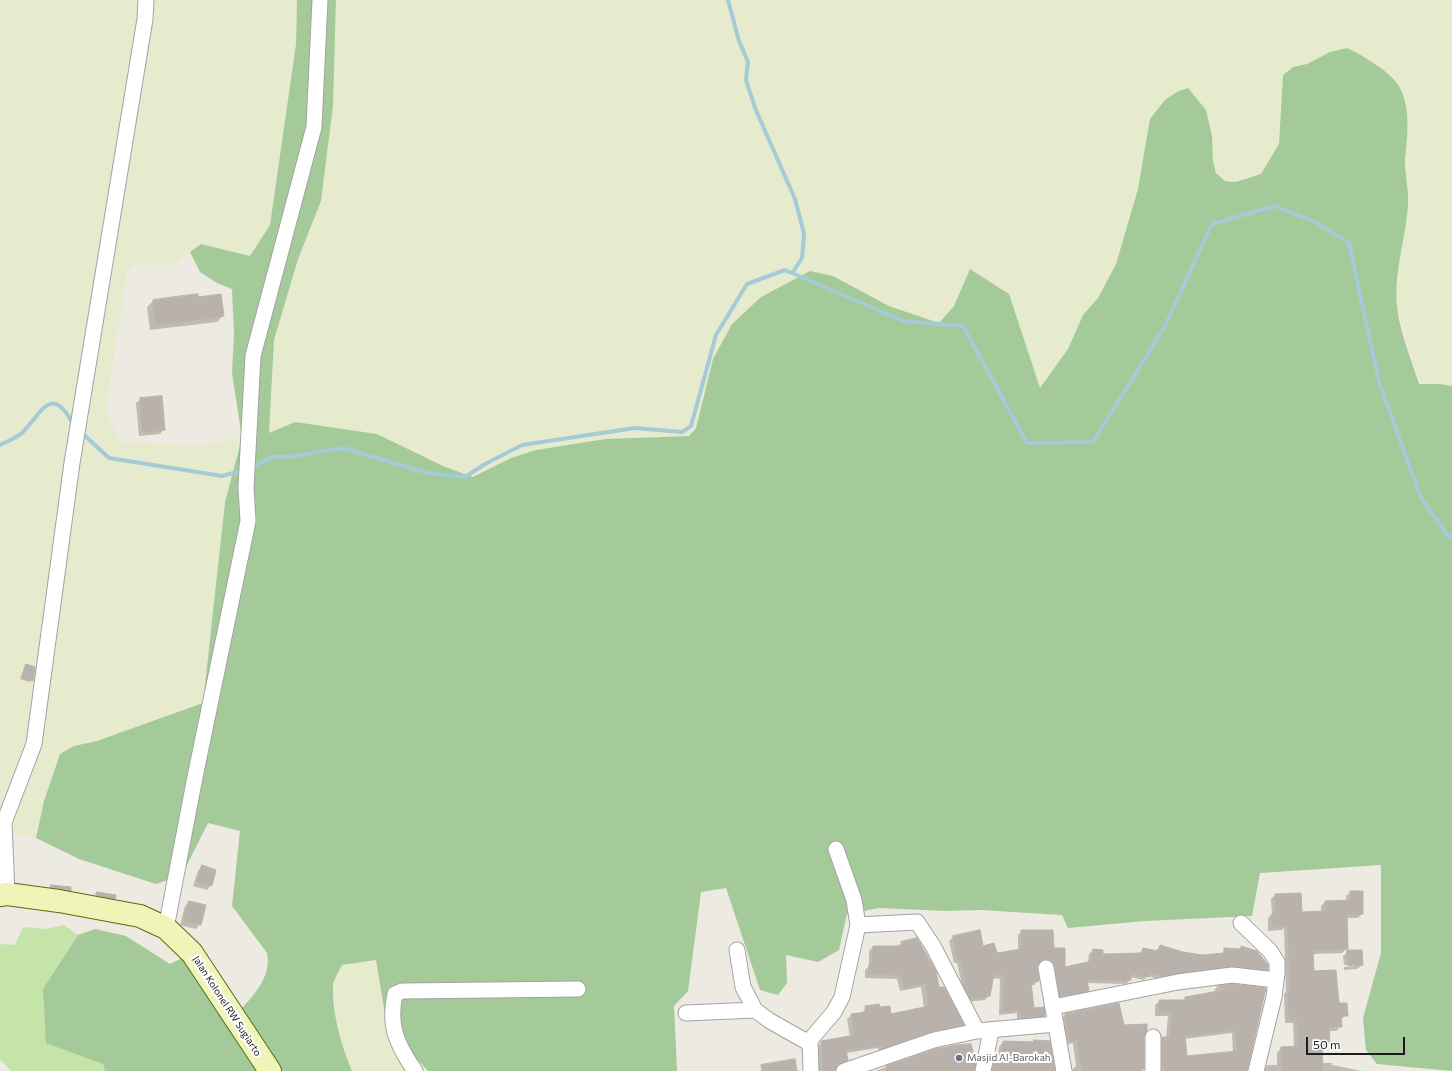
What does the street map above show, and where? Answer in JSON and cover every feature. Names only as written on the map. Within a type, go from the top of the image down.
[{"type":"main road","name":"Jalan Kolonel RW Sugiarto","points":[[3,895],[59,901],[140,916],[164,927],[192,953],[270,1071]]},
{"type":"street","points":[[3,895],[2,828],[34,744],[72,463],[145,19],[146,0]]},
{"type":"street","points":[[164,927],[248,521],[246,488],[253,356],[314,127],[320,0]]},
{"type":"street","points":[[811,1071],[809,1044],[816,1031],[834,1012],[842,997],[858,925],[854,900],[836,849]]},
{"type":"street","points":[[858,925],[917,922],[984,1031],[984,1071]]},
{"type":"street","points":[[1241,923],[1270,951],[1276,962],[1276,980],[1268,1028],[1256,1071]]},
{"type":"street","points":[[738,950],[743,987],[755,1010],[770,1021],[809,1044]]},
{"type":"street","points":[[1046,968],[1064,1071]]},
{"type":"street","points":[[1052,1007],[1132,990],[1232,975],[1276,980]]},
{"type":"street","points":[[415,1071],[400,1049],[394,1036],[393,1002],[395,994],[402,991],[578,989]]},
{"type":"street","points":[[686,1013],[755,1010]]},
{"type":"street","points":[[844,1071],[934,1040],[984,1031],[1056,1024]]},
{"type":"street","points":[[1153,1037],[1153,1071]]},
{"type":"green space","points":[[0,0],[297,0],[296,43],[270,225],[250,256],[201,244],[185,255],[173,266],[137,263],[127,271],[106,409],[119,441],[194,446],[242,438],[225,502],[203,704],[97,741],[74,746],[60,754],[44,801],[36,838],[0,832]]},
{"type":"green space","points":[[297,0],[336,0],[333,106],[321,201],[298,259],[274,340],[269,433],[295,422],[377,434],[443,466],[473,477],[511,458],[536,450],[605,439],[689,436],[696,428],[713,359],[732,324],[761,297],[810,271],[833,276],[889,306],[939,323],[954,306],[970,269],[1009,294],[1040,388],[1068,349],[1083,315],[1098,298],[1116,264],[1138,189],[1150,119],[1165,100],[1177,92],[1188,88],[1206,110],[1212,136],[1213,161],[1216,173],[1225,181],[1236,182],[1261,174],[1279,144],[1283,75],[1293,67],[1307,64],[1330,52],[1347,48],[1369,60],[1392,78],[1398,84],[1404,98],[1408,125],[1405,162],[1408,204],[1397,280],[1398,315],[1419,384],[1440,384],[1452,386],[1452,1071],[1377,1064],[1366,1050],[1363,1018],[1381,953],[1381,865],[1260,873],[1252,916],[1145,921],[1068,928],[1062,915],[980,910],[946,911],[879,908],[847,914],[839,950],[818,962],[786,955],[787,983],[778,995],[760,990],[726,888],[701,892],[688,991],[674,1006],[677,1071],[428,1071],[387,1026],[376,960],[342,965],[333,985],[334,1007],[338,1029],[344,1051],[352,1071],[105,1071],[103,1064],[46,1043],[43,989],[78,935],[95,929],[126,936],[170,964],[198,950],[242,1008],[262,983],[267,968],[267,953],[232,906],[240,831],[208,823],[182,875],[156,884],[79,859],[36,838],[44,801],[60,754],[74,746],[97,741],[203,703],[225,502],[242,438],[232,373],[234,333],[232,289],[217,283],[200,272],[190,252],[201,244],[250,256],[270,225],[296,44]]},
{"type":"green space","points":[[336,0],[1452,0],[1452,386],[1440,384],[1419,384],[1397,306],[1400,253],[1408,202],[1401,90],[1368,58],[1330,52],[1307,64],[1293,67],[1283,74],[1279,144],[1261,174],[1236,182],[1225,181],[1216,173],[1212,149],[1138,189],[1116,264],[1098,298],[1083,315],[1068,349],[1040,388],[1009,294],[970,269],[954,306],[939,323],[889,306],[833,276],[713,359],[696,428],[689,436],[605,439],[536,450],[511,458],[473,477],[443,466],[269,433],[274,340],[298,259],[321,201],[333,106]]},
{"type":"green space","points":[[64,925],[78,935],[43,989],[78,1054],[103,1064],[105,1071],[11,1071],[0,1059],[0,944],[15,945],[23,927],[46,929]]},
{"type":"green space","points":[[376,960],[387,1026],[428,1071],[352,1071],[346,1058],[337,1026],[333,984],[342,965]]},
{"type":"building","points":[[198,294],[198,297],[221,294],[224,316],[156,325],[153,300]]},
{"type":"building","points":[[162,396],[165,430],[143,432],[140,398]]},
{"type":"building","points":[[26,664],[35,667],[33,681],[22,677]]},
{"type":"building","points":[[202,865],[216,870],[212,886],[197,881]]},
{"type":"building","points":[[51,885],[71,887],[71,891],[51,887]]},
{"type":"building","points":[[1350,891],[1363,891],[1363,914],[1347,915],[1348,949],[1313,950],[1314,971],[1336,970],[1339,1003],[1347,1003],[1348,1016],[1341,1016],[1342,1027],[1329,1027],[1330,1042],[1322,1042],[1323,1071],[1282,1071],[1281,1047],[1298,1046],[1297,1019],[1289,1019],[1288,989],[1290,989],[1288,924],[1287,926],[1272,927],[1272,913],[1276,913],[1275,894],[1301,893],[1302,912],[1325,911],[1325,901],[1351,900]]},
{"type":"building","points":[[97,892],[116,895],[115,899],[96,895]]},
{"type":"building","points":[[189,901],[206,905],[201,925],[184,920]]},
{"type":"building","points":[[980,930],[983,946],[994,943],[997,953],[1022,949],[1021,930],[1053,930],[1054,948],[1065,948],[1065,967],[1092,961],[1093,949],[1103,950],[1103,954],[1142,953],[1143,948],[1158,951],[1160,945],[1183,952],[1202,955],[1224,953],[1224,948],[1241,949],[1241,946],[1257,951],[1268,965],[1268,970],[1231,966],[1164,976],[1150,972],[1149,977],[1131,973],[1131,980],[1087,980],[1089,991],[1060,996],[1055,966],[1049,960],[1044,959],[1037,965],[1039,981],[1031,982],[1034,1008],[1044,1007],[1045,1016],[1020,1018],[1020,1009],[1003,1012],[1004,975],[994,974],[990,996],[971,999],[963,984],[966,983],[961,959],[958,960],[953,936]]},
{"type":"building","points":[[917,938],[936,971],[939,987],[944,987],[964,1025],[931,1031],[883,1048],[882,1045],[846,1050],[848,1060],[838,1065],[835,1071],[823,1071],[821,1041],[855,1035],[851,1014],[866,1012],[865,1006],[879,1004],[880,1007],[890,1006],[891,1014],[929,1006],[925,983],[904,988],[901,975],[869,974],[869,964],[872,964],[873,946],[902,946],[901,942]]},
{"type":"building","points":[[1347,950],[1362,950],[1363,965],[1348,966]]},
{"type":"building","points":[[1232,984],[1266,988],[1247,1071],[1165,1071],[1166,1066],[1162,1067],[1162,1037],[1170,1037],[1172,1012],[1159,1012],[1159,1000],[1185,1000],[1185,997],[1230,989],[1217,986]],"holes":[[[1236,1030],[1237,1051],[1187,1056],[1185,1036]]]},
{"type":"building","points":[[1119,1003],[1124,1025],[1147,1024],[1147,1030],[1144,1037],[1144,1069],[1139,1069],[1139,1071],[1082,1071],[1077,1039],[1070,1041],[1065,1014]]},
{"type":"building","points":[[1034,1040],[1050,1041],[1055,1071],[992,1071],[995,1059],[1002,1060],[1003,1041],[1034,1042]]},
{"type":"building","points":[[971,1044],[976,1063],[974,1071],[887,1071],[886,1066],[936,1049]]},
{"type":"building","points":[[795,1059],[797,1071],[762,1071],[761,1065]]},
{"type":"waterway","points":[[728,0],[739,41],[748,62],[746,80],[755,108],[795,199],[804,234],[802,258],[793,272]]},
{"type":"waterway","points":[[250,468],[273,457],[288,457],[343,448],[427,473],[465,477],[485,464],[522,445],[635,428],[682,432],[691,426],[716,335],[747,284],[785,270],[903,321],[963,326],[1027,443],[1093,442],[1164,328],[1212,224],[1275,206],[1315,222],[1349,243],[1379,382],[1421,498],[1449,537],[1452,536]]},
{"type":"waterway","points":[[0,445],[20,435],[41,411],[52,404],[59,405],[73,424]]},
{"type":"waterway","points":[[81,432],[109,458],[222,476],[244,470]]},
{"type":"place","name":"Masjid Al-Barokah","points":[[959,1058]]}]
